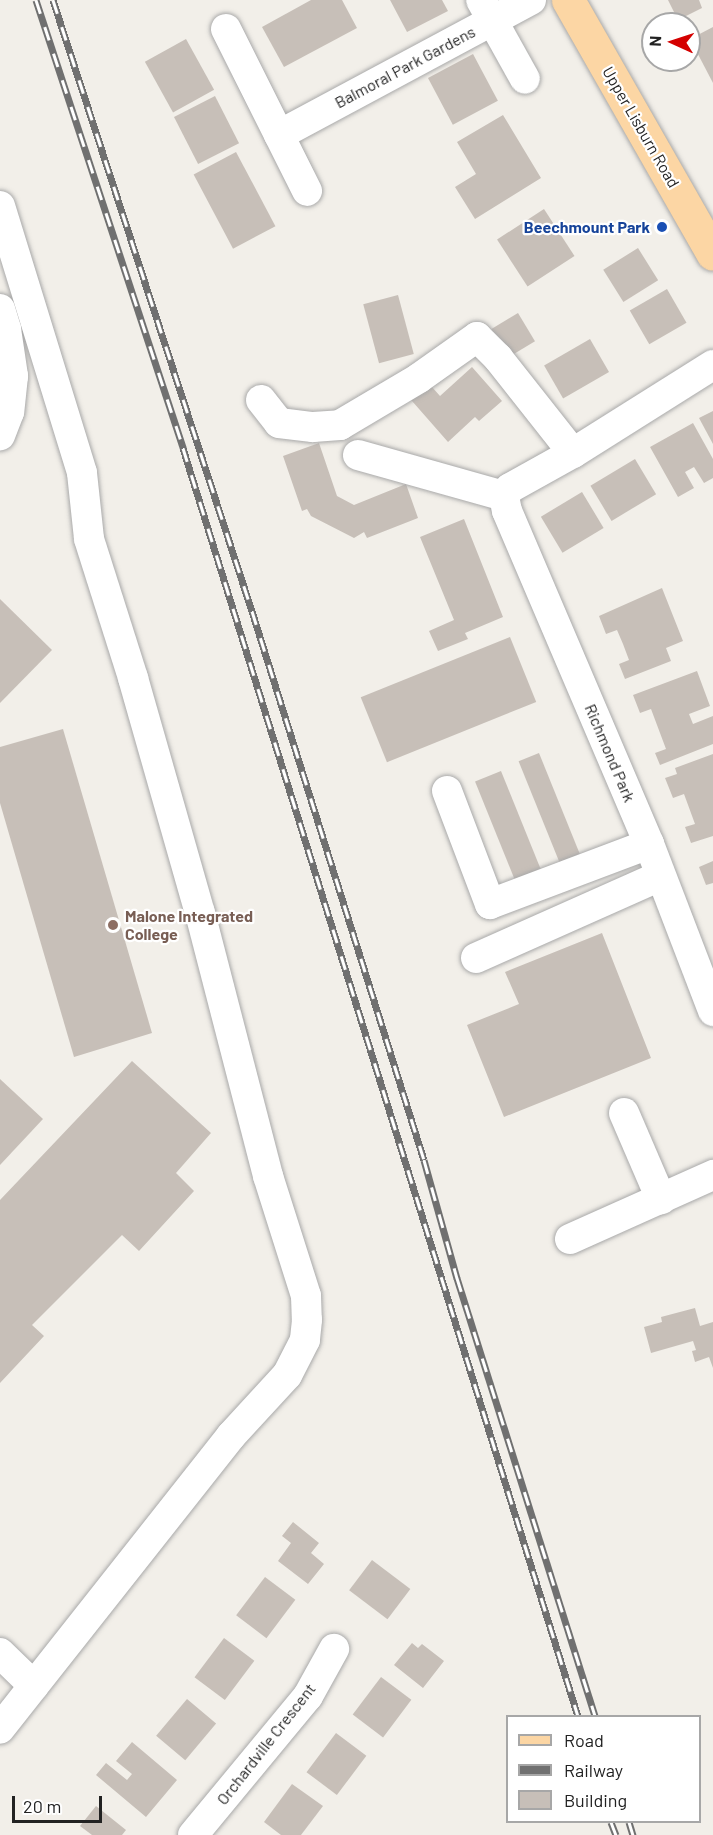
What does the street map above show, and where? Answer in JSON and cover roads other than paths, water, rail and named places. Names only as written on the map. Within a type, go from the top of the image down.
[{"type":"main road","name":"Upper Lisburn Road","points":[[568,0],[713,254]]},
{"type":"street","name":"Balmoral Park Gardens","points":[[279,135],[487,10],[531,0]]},
{"type":"street","points":[[487,10],[525,80]]},
{"type":"street","points":[[226,29],[307,191]]},
{"type":"street","points":[[0,206],[82,473],[89,539],[133,678],[200,913],[268,1176],[306,1296],[307,1320],[305,1340],[299,1356],[287,1375],[231,1436],[0,1729]]},
{"type":"street","points":[[0,309],[6,329],[13,376],[9,412],[0,435]]},
{"type":"street","points":[[261,400],[279,423],[313,427],[340,425],[419,378],[477,337],[498,358],[573,453]]},
{"type":"street","points":[[358,454],[504,496],[510,488],[573,453],[713,365]]},
{"type":"street","name":"Richmond Park","points":[[504,496],[507,511],[649,844],[713,1011]]},
{"type":"street","points":[[447,791],[490,904],[649,844]]},
{"type":"street","points":[[476,958],[660,876]]},
{"type":"street","points":[[624,1113],[661,1199]]},
{"type":"street","points":[[570,1239],[713,1175]]},
{"type":"street","name":"Orchardville Crescent","points":[[193,1835],[308,1696],[334,1649]]},
{"type":"street","points":[[0,1653],[34,1686]]},
{"type":"railway","points":[[36,0],[183,448],[578,1715]]},
{"type":"railway","points":[[53,0],[252,611],[424,1160],[457,1278],[595,1715]]},
{"type":"railway","points":[[611,1823],[616,1835]]},
{"type":"railway","points":[[629,1823],[633,1835]]},
{"type":"place","name":"Beechmount Park","points":[[662,227]]},
{"type":"place","name":"Malone Integrated College","points":[[113,925]]}]
